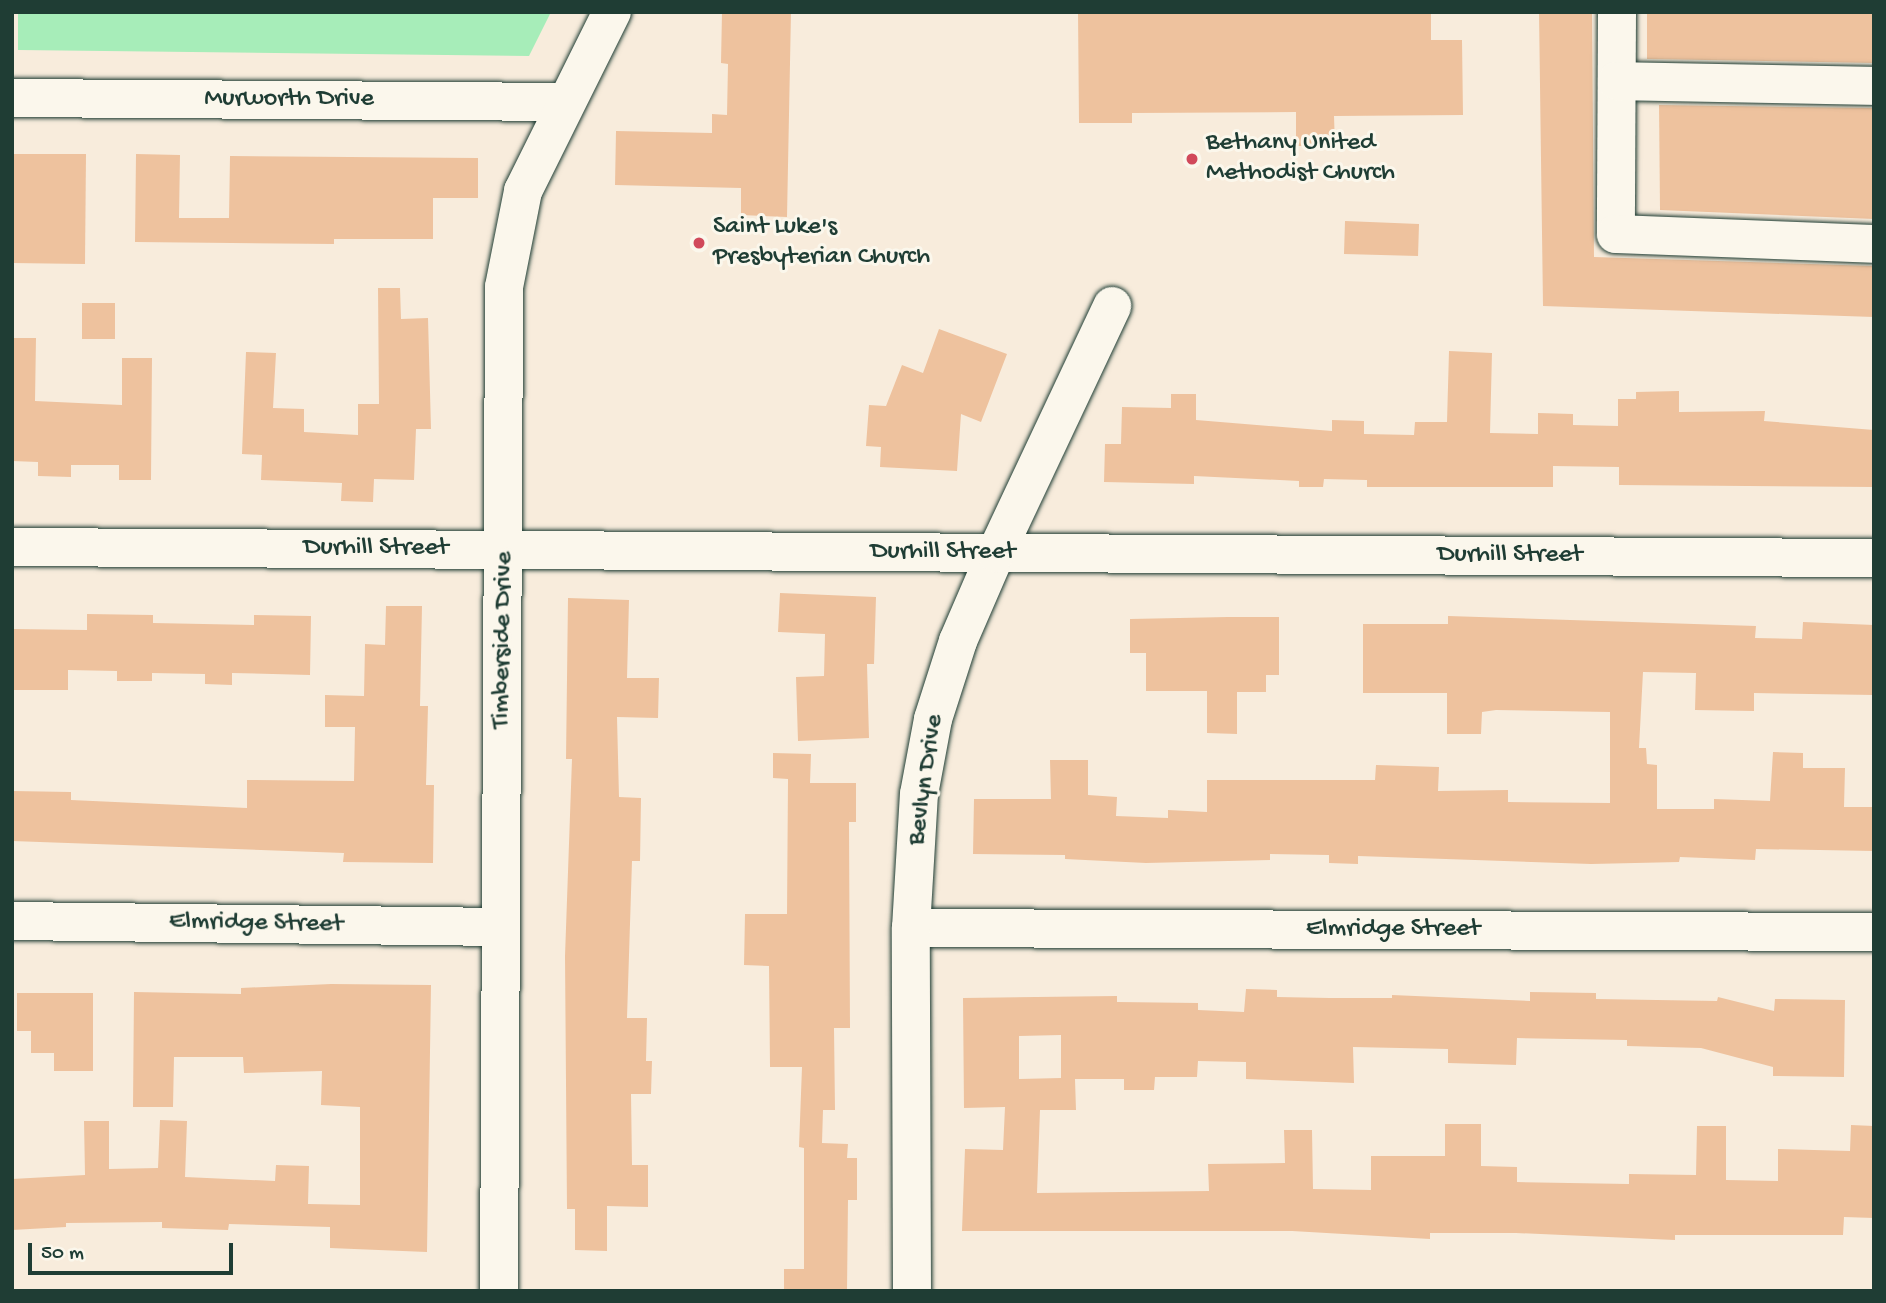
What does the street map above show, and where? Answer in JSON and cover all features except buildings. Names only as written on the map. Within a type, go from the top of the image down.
[{"type":"street","name":"Timberside Drive","points":[[499,1291],[499,927],[505,550],[504,287],[523,191],[612,12]]},
{"type":"street","points":[[1617,12],[1616,234],[1874,244]]},
{"type":"street","points":[[1617,81],[1874,86]]},
{"type":"street","name":"Murworth Drive","points":[[12,98],[566,102]]},
{"type":"street","name":"Bevlyn Drive","points":[[912,1291],[911,928],[919,794],[933,719],[958,641],[996,553],[1112,306]]},
{"type":"street","name":"Durhill Street","points":[[12,547],[1874,558]]},
{"type":"street","name":"Elmridge Street","points":[[12,921],[499,927]]},
{"type":"street","name":"Elmridge Street","points":[[911,928],[1874,932]]},
{"type":"green space","points":[[18,12],[551,12],[529,56],[18,50]]},
{"type":"place","name":"Bethany United Methodist Church","points":[[1192,159]]},
{"type":"place","name":"Saint Luke's Presbyterian Church","points":[[699,243]]}]
